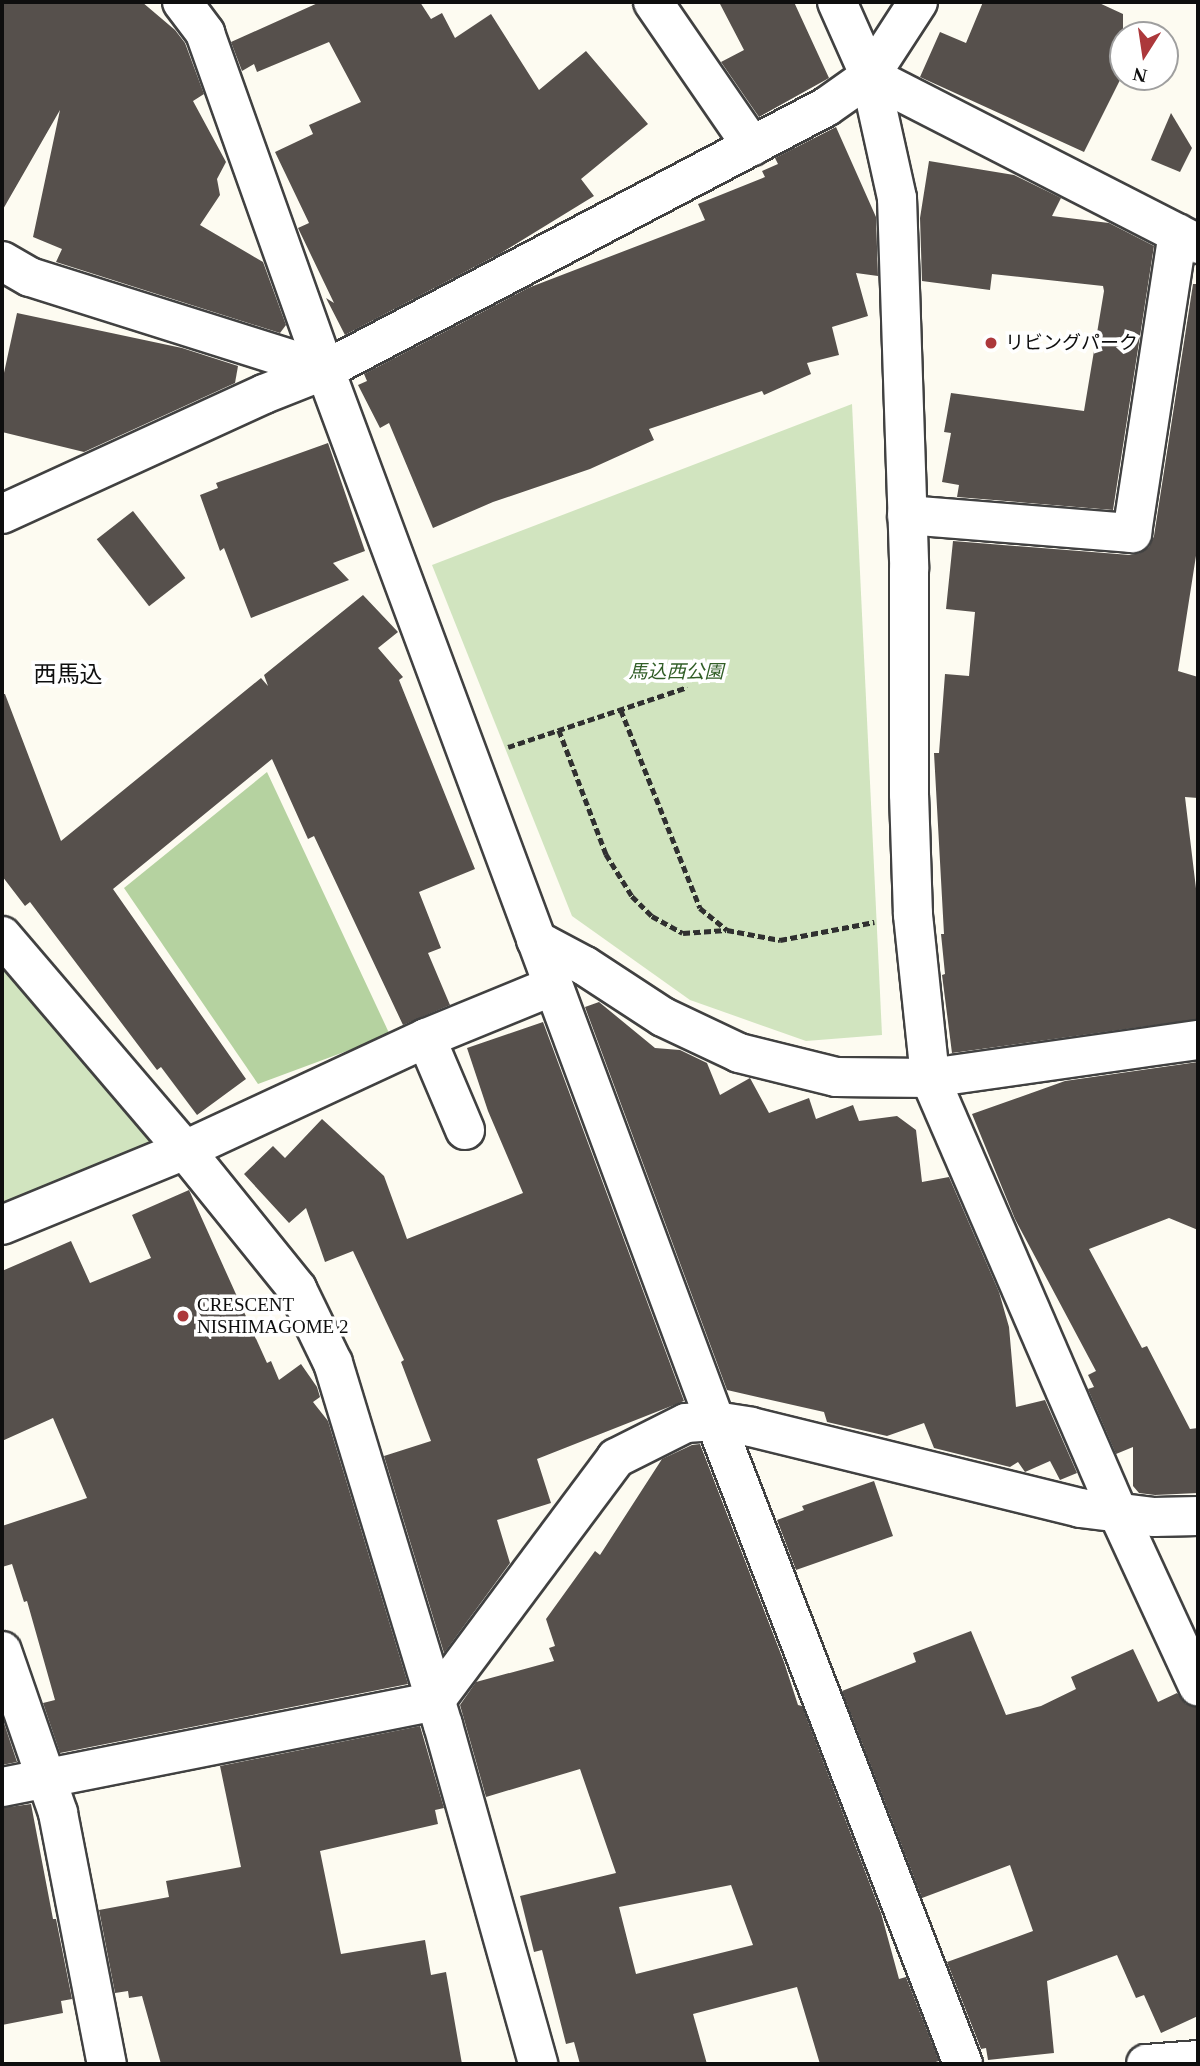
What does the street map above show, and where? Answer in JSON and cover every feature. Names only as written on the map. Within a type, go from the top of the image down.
[{"type":"street","points":[[182,2],[205,33],[325,370],[715,1421],[964,2064]]},
{"type":"street","points":[[653,2],[752,146]]},
{"type":"street","points":[[836,2],[870,76],[897,198],[907,515],[909,794],[913,915],[930,1078],[1118,1513],[1198,1686]]},
{"type":"street","points":[[2,514],[264,394],[325,370],[826,107],[870,76],[918,2]]},
{"type":"street","points":[[870,76],[1188,239],[1132,533],[907,515]]},
{"type":"street","points":[[2,261],[30,277],[325,370]]},
{"type":"street","points":[[2,936],[185,1150],[297,1289],[333,1363],[435,1701],[484,1847],[538,2064]]},
{"type":"street","points":[[536,940],[585,966],[663,1017],[739,1053],[836,1077],[930,1078],[1198,1040]]},
{"type":"street","points":[[2,1225],[185,1150],[426,1038],[553,986]]},
{"type":"street","points":[[426,1038],[465,1130]]},
{"type":"street","points":[[2,1787],[435,1701],[616,1458],[686,1423],[715,1421],[751,1427],[1080,1508],[1154,1517],[1198,1516]]},
{"type":"street","points":[[2,1651],[75,1850],[107,2064]]},
{"type":"street","points":[[1146,2064],[1198,2060]]},
{"type":"path","points":[[507,748],[687,687]]},
{"type":"path","points":[[621,710],[700,908],[727,930]]},
{"type":"path","points":[[559,730],[606,853],[632,896],[652,916],[683,933],[727,930],[780,940],[913,915]]},
{"type":"green space","name":"馬込西公園","points":[[852,404],[882,1035],[806,1041],[690,1000],[572,916],[432,565]]},
{"type":"green space","points":[[267,772],[390,1035],[258,1084],[124,888]]},
{"type":"green space","points":[[2,961],[155,1140],[2,1206]]},
{"type":"building","points":[[2,2],[142,2],[175,30],[185,43],[204,94],[193,101],[226,162],[217,179],[220,195],[200,225],[263,262],[286,325],[280,333],[56,262],[62,249],[33,237],[60,110],[2,211]]},
{"type":"building","points":[[320,2],[420,2],[431,19],[442,13],[455,38],[491,14],[539,90],[586,51],[648,124],[581,179],[594,196],[501,253],[345,335],[326,298],[334,303],[298,228],[309,223],[275,152],[313,134],[309,125],[361,102],[329,42],[257,72],[254,64],[242,71],[231,42]]},
{"type":"building","points":[[719,2],[794,2],[829,78],[759,117],[721,62],[744,50]]},
{"type":"building","points":[[983,2],[1097,2],[1123,14],[1123,21],[1109,21],[1109,91],[1114,91],[1084,152],[920,77],[940,32],[966,43]]},
{"type":"building","points":[[1171,113],[1192,148],[1180,172],[1151,160]]},
{"type":"building","points":[[836,127],[876,217],[878,276],[856,273],[868,316],[832,327],[839,355],[807,363],[811,374],[764,395],[762,391],[649,429],[654,440],[590,469],[493,502],[433,528],[389,423],[380,428],[358,385],[367,381],[364,374],[528,288],[705,220],[698,204],[765,177],[762,171],[778,164],[775,158]]},
{"type":"building","points":[[929,161],[1014,175],[1061,198],[1052,216],[1109,223],[1154,246],[1113,510],[957,497],[959,485],[942,482],[951,433],[944,432],[951,393],[1084,411],[1104,291],[1103,286],[992,274],[990,290],[922,281],[920,218]]},
{"type":"building","points":[[1193,284],[1198,284],[1198,543],[1178,671],[1198,677],[1198,798],[1185,797],[1198,905],[1198,1019],[952,1053],[942,975],[945,974],[941,934],[944,934],[934,753],[939,753],[945,674],[969,676],[975,612],[946,609],[953,541],[1130,555],[1149,547],[1154,536]]},
{"type":"building","points":[[17,313],[182,348],[238,366],[235,383],[84,452],[2,432],[2,382]]},
{"type":"building","points":[[328,443],[365,551],[333,563],[349,580],[251,618],[224,548],[220,551],[200,495],[218,488],[216,483]]},
{"type":"building","points":[[133,511],[185,578],[149,606],[97,539]]},
{"type":"building","points":[[363,595],[398,632],[378,648],[403,677],[399,680],[475,869],[419,892],[441,948],[428,953],[450,1005],[403,1025],[314,836],[308,839],[272,759],[113,889],[246,1079],[197,1115],[161,1067],[157,1070],[30,902],[25,906],[2,876],[2,694],[5,694],[61,841],[261,678],[268,686],[264,675]]},
{"type":"building","points":[[599,1002],[655,1048],[680,1050],[707,1063],[720,1095],[750,1078],[769,1113],[809,1098],[816,1119],[853,1105],[859,1121],[897,1116],[916,1130],[922,1182],[949,1177],[999,1292],[1009,1327],[1016,1407],[1045,1400],[1077,1473],[1060,1480],[1050,1461],[1025,1472],[1018,1462],[1010,1467],[934,1448],[924,1423],[887,1436],[827,1422],[824,1412],[727,1390],[585,1007]]},
{"type":"building","points":[[543,1022],[684,1401],[537,1459],[551,1503],[497,1520],[510,1563],[444,1653],[384,1456],[431,1441],[401,1362],[404,1360],[353,1251],[325,1262],[306,1208],[289,1223],[244,1174],[273,1146],[285,1158],[322,1119],[384,1176],[407,1239],[523,1193],[488,1111],[467,1048]]},
{"type":"building","points":[[1198,1062],[1198,1230],[1169,1218],[1089,1249],[1142,1348],[1147,1346],[1190,1429],[1198,1428],[1198,1493],[1155,1495],[1139,1493],[1133,1486],[1133,1447],[1116,1454],[1088,1389],[1094,1387],[1088,1375],[1096,1371],[1015,1219],[972,1114],[1065,1081]]},
{"type":"building","points":[[189,1190],[267,1363],[271,1361],[279,1380],[301,1364],[317,1387],[320,1397],[313,1402],[328,1421],[408,1684],[60,1753],[43,1703],[55,1700],[27,1601],[24,1602],[12,1564],[2,1567],[2,1526],[87,1498],[53,1418],[2,1441],[2,1271],[71,1241],[90,1283],[151,1258],[132,1215]]},
{"type":"building","points":[[700,1444],[798,1705],[802,1706],[881,1913],[899,1979],[906,1977],[939,2061],[929,2064],[820,2064],[797,1987],[693,2014],[707,2064],[580,2064],[574,2042],[566,2044],[542,1950],[534,1952],[520,1896],[616,1873],[580,1769],[486,1797],[460,1705],[476,1682],[554,1661],[549,1648],[555,1646],[546,1619],[595,1551],[600,1555],[662,1459]],"holes":[[[731,1885],[753,1945],[636,1974],[619,1907]]]},
{"type":"building","points":[[874,1481],[893,1536],[796,1570],[777,1520],[804,1510],[802,1506]]},
{"type":"building","points":[[971,1631],[1006,1715],[1041,1706],[1076,1689],[1071,1677],[1133,1649],[1158,1702],[1177,1693],[1186,1704],[1198,1707],[1198,2016],[1161,2033],[1144,1995],[1136,1998],[1117,1955],[1047,1981],[1054,2053],[988,2060],[986,2048],[981,2049],[947,1962],[1033,1931],[1010,1865],[922,1898],[842,1691],[916,1662],[913,1653]]},
{"type":"building","points":[[2,1717],[17,1762],[2,1765]]},
{"type":"building","points":[[420,1726],[444,1808],[435,1810],[438,1824],[320,1851],[341,1954],[425,1940],[431,1975],[446,1972],[462,2064],[161,2064],[142,1996],[129,1998],[128,1991],[115,1993],[99,1910],[169,1897],[166,1881],[241,1867],[220,1766]]},
{"type":"building","points":[[31,1804],[53,1919],[56,1919],[72,1999],[61,2001],[63,2013],[2,2025],[2,1808]]},
{"type":"place","name":"リビングパーク","points":[[991,343]]},
{"type":"place","name":"CRESCENT NISHIMAGOME 2","points":[[183,1316]]},
{"type":"district","name":"西馬込","points":[[68,675]]}]
